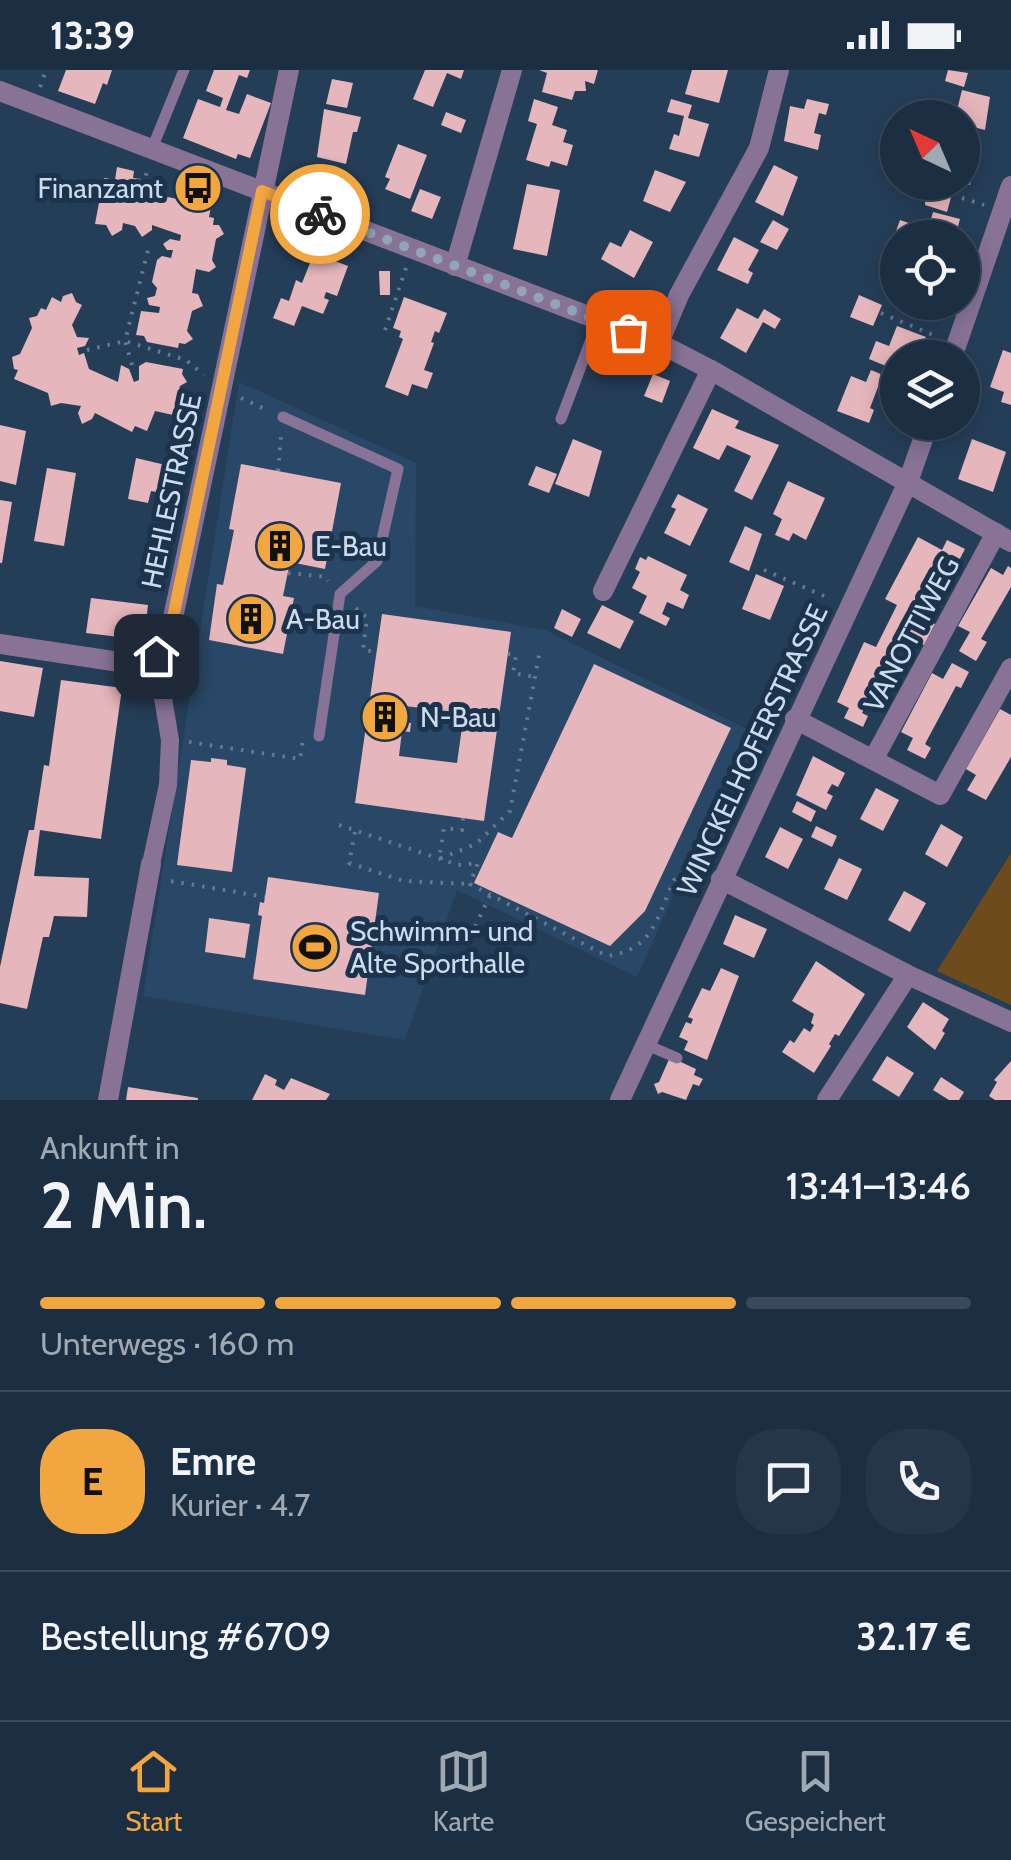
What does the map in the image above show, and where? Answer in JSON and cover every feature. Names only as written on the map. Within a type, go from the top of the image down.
[{"type":"street","name":"HEHLESTRASSE","points":[[156,656],[170,632],[290,70]]},
{"type":"street","points":[[455,266],[512,70]]},
{"type":"street","points":[[658,344],[679,295],[758,148],[779,70]]},
{"type":"street","points":[[0,92],[149,160],[262,191],[658,344],[712,370],[1004,538]]},
{"type":"street","points":[[958,340],[1011,186]]},
{"type":"street","points":[[603,591],[712,370]]},
{"type":"street","name":"WINCKELHOFERSTRASSE","points":[[620,1100],[908,482],[923,440]]},
{"type":"street","name":"VANOTTIWEG","points":[[874,760],[1004,538]]},
{"type":"street","points":[[0,644],[126,662],[156,656],[170,740],[168,786],[108,1100]]},
{"type":"street","points":[[795,720],[940,794],[1011,668]]},
{"type":"street","points":[[726,869],[908,975],[1011,1022]]},
{"type":"street","points":[[828,1100],[908,975]]},
{"type":"lane","points":[[149,160],[184,70]]},
{"type":"lane","points":[[561,419],[598,321]]},
{"type":"lane","points":[[283,417],[398,469],[377,561],[340,594],[319,736]]},
{"type":"lane","points":[[647,1044],[678,1058]]},
{"type":"path","points":[[144,186],[149,160]]},
{"type":"path","points":[[132,366],[125,340],[148,250]]},
{"type":"path","points":[[385,330],[412,250]]},
{"type":"path","points":[[896,320],[933,340]]},
{"type":"path","points":[[87,350],[125,340],[186,360],[221,389],[283,417],[278,471]]},
{"type":"path","points":[[764,570],[849,607]]},
{"type":"path","points":[[288,573],[326,578],[367,618],[364,650],[377,652]]},
{"type":"path","points":[[440,858],[476,844],[510,810],[540,650]]},
{"type":"path","points":[[508,654],[516,655],[513,673],[535,677]]},
{"type":"path","points":[[170,740],[300,758],[304,734]]},
{"type":"path","points":[[218,759],[220,747]]},
{"type":"path","points":[[440,858],[444,828],[462,830],[463,818]]},
{"type":"path","points":[[339,825],[458,865],[481,864],[470,884]]},
{"type":"path","points":[[355,830],[349,863],[404,881],[470,884],[607,956],[638,949],[674,880],[682,874],[710,868],[716,854],[726,869]]},
{"type":"path","points":[[150,871],[265,897]]},
{"type":"path","points":[[470,936],[490,895]]},
{"type":"path","points":[[594,950],[598,940]]},
{"type":"shaded area","points":[[239,382],[416,463],[415,606],[545,630],[747,729],[637,977],[457,890],[405,1040],[143,996]]},
{"type":"shaded area","points":[[1011,853],[1011,1005],[937,971]]},
{"type":"building","points":[[66,70],[112,70],[95,104],[58,91]]},
{"type":"building","points":[[214,70],[250,70],[247,78],[239,75],[226,110],[239,114],[247,94],[271,103],[250,158],[238,154],[236,159],[183,138],[198,99],[220,107],[223,98],[206,91]]},
{"type":"building","points":[[425,70],[464,70],[461,79],[447,73],[433,107],[413,99]]},
{"type":"building","points":[[539,70],[598,70],[594,84],[585,81],[586,91],[575,91],[572,100],[542,92],[547,73]]},
{"type":"building","points":[[692,70],[728,70],[719,103],[685,94]]},
{"type":"building","points":[[948,70],[968,73],[964,87],[945,81]]},
{"type":"building","points":[[332,79],[353,83],[347,108],[326,104]]},
{"type":"building","points":[[962,90],[990,97],[985,130],[980,129],[980,100],[960,100]]},
{"type":"building","points":[[534,99],[558,107],[552,125],[567,130],[563,142],[573,145],[567,166],[551,161],[549,167],[526,160],[537,124],[528,121]]},
{"type":"building","points":[[671,99],[692,105],[688,118],[709,124],[699,157],[669,149],[674,134],[679,136],[684,116],[667,112]]},
{"type":"building","points":[[807,99],[829,104],[826,115],[819,113],[814,133],[821,135],[818,150],[784,141],[790,106],[804,109]]},
{"type":"building","points":[[324,109],[361,117],[357,132],[353,132],[346,164],[317,157]]},
{"type":"building","points":[[446,112],[466,120],[461,133],[441,125]]},
{"type":"building","points":[[398,144],[427,155],[410,199],[385,189],[390,179],[385,177]]},
{"type":"building","points":[[774,165],[798,177],[783,216],[755,202]]},
{"type":"building","points":[[117,167],[134,171],[133,178],[141,179],[139,191],[211,206],[209,217],[214,218],[213,225],[219,225],[224,234],[216,239],[212,260],[216,267],[209,272],[196,269],[192,293],[198,294],[203,306],[192,311],[187,331],[193,339],[179,343],[178,348],[147,342],[144,336],[136,335],[141,311],[159,313],[160,307],[149,305],[147,298],[155,296],[157,288],[152,282],[157,260],[162,256],[171,258],[173,250],[167,250],[163,244],[170,239],[180,241],[181,235],[152,225],[152,230],[142,237],[135,226],[123,223],[122,230],[112,236],[106,225],[95,224],[101,192],[96,184],[105,178],[115,180]]},
{"type":"building","points":[[655,170],[686,182],[670,212],[643,201]]},
{"type":"building","points":[[527,184],[560,190],[547,256],[513,249]]},
{"type":"building","points":[[420,189],[441,197],[432,219],[411,211]]},
{"type":"building","points":[[925,200],[950,200],[947,212],[925,205]]},
{"type":"building","points":[[933,212],[960,219],[960,220],[931,220]]},
{"type":"building","points":[[773,220],[789,229],[777,250],[760,242]]},
{"type":"building","points":[[630,230],[653,242],[634,278],[601,259],[610,242],[621,247]]},
{"type":"building","points":[[734,237],[759,250],[748,270],[753,273],[748,284],[717,270]]},
{"type":"building","points":[[314,253],[348,266],[337,296],[326,292],[324,298],[329,300],[323,314],[302,306],[294,326],[273,318],[281,298],[289,301],[296,280],[302,283]]},
{"type":"building","points":[[379,271],[390,271],[390,295],[380,295]]},
{"type":"building","points":[[72,293],[82,305],[72,325],[77,337],[89,338],[85,346],[77,348],[79,355],[84,353],[89,369],[118,382],[121,365],[129,369],[134,382],[139,380],[139,366],[146,362],[183,369],[187,382],[180,386],[177,399],[182,407],[173,415],[155,411],[147,431],[135,426],[132,432],[95,413],[82,424],[78,413],[81,406],[51,406],[48,393],[14,379],[18,370],[14,369],[12,357],[20,354],[32,328],[29,318],[37,316],[41,308],[46,310],[52,297],[61,302],[63,296]]},
{"type":"building","points":[[859,295],[880,304],[873,326],[850,317]]},
{"type":"building","points":[[404,297],[447,313],[431,342],[434,343],[424,370],[433,373],[427,389],[412,384],[408,396],[385,387],[403,339],[399,337],[401,331],[393,328]]},
{"type":"building","points":[[737,308],[758,319],[764,309],[781,319],[775,329],[763,322],[746,353],[720,338]]},
{"type":"building","points":[[897,326],[926,337],[925,340],[891,340]]},
{"type":"building","points":[[876,341],[880,343],[880,364],[869,359]]},
{"type":"building","points":[[1003,350],[1011,353],[1011,405],[1001,402],[1004,392],[990,387]]},
{"type":"building","points":[[871,370],[880,374],[880,388],[870,408],[874,410],[869,423],[837,411],[851,376],[866,382]]},
{"type":"building","points":[[653,374],[670,381],[662,403],[644,396]]},
{"type":"building","points":[[712,409],[739,421],[735,428],[779,445],[752,500],[734,491],[751,456],[727,445],[719,460],[693,448]]},
{"type":"building","points":[[0,425],[26,431],[16,485],[0,481]]},
{"type":"building","points":[[573,439],[602,451],[589,497],[555,484]]},
{"type":"building","points":[[972,440],[1006,452],[993,492],[958,479]]},
{"type":"building","points":[[136,458],[174,467],[176,474],[169,480],[167,494],[151,491],[148,503],[128,499]]},
{"type":"building","name":"E-Bau","points":[[241,464],[341,483],[325,569],[290,562],[283,596],[294,598],[283,654],[209,640],[217,584],[223,585],[234,530],[229,529]]},
{"type":"building","points":[[536,466],[557,474],[549,493],[528,485]]},
{"type":"building","points":[[47,468],[76,473],[64,546],[34,541]]},
{"type":"building","points":[[788,481],[825,498],[806,540],[793,533],[789,541],[775,535],[782,519],[773,514]]},
{"type":"building","points":[[678,494],[708,509],[690,546],[664,533],[676,509],[671,507]]},
{"type":"building","points":[[0,500],[12,502],[2,563],[0,563]]},
{"type":"building","points":[[745,526],[762,534],[749,571],[729,562]]},
{"type":"building","points":[[918,537],[942,550],[947,540],[965,549],[955,568],[937,558],[909,611],[935,624],[924,645],[904,635],[893,655],[889,653],[862,713],[868,716],[863,727],[844,718],[849,708],[837,702],[864,642],[876,647],[897,605],[885,599]]},
{"type":"building","points":[[648,556],[687,575],[680,590],[689,595],[683,609],[667,602],[662,614],[670,618],[666,626],[639,613],[647,596],[632,588],[640,572],[635,569],[640,557],[646,560]]},
{"type":"building","points":[[1008,566],[1011,587],[981,639],[987,642],[976,661],[959,651],[970,632],[958,626],[991,568],[1003,575]]},
{"type":"building","points":[[756,574],[784,586],[770,620],[742,609]]},
{"type":"building","points":[[91,598],[148,605],[144,640],[86,633]]},
{"type":"building","points":[[602,605],[634,621],[620,649],[587,633]]},
{"type":"building","points":[[562,609],[581,619],[572,637],[554,628]]},
{"type":"building","name":"N-Bau","points":[[382,614],[511,632],[484,821],[355,803]],"holes":[[[405,706],[464,713],[457,763],[399,756],[402,731],[410,732],[411,723],[403,722]]]},
{"type":"building","points":[[0,661],[43,668],[34,717],[0,711]]},
{"type":"building","points":[[952,663],[969,672],[961,688],[956,686],[925,744],[931,748],[925,759],[907,750],[913,738],[901,732],[932,673],[943,679]]},
{"type":"building","points":[[594,664],[731,728],[645,911],[610,946],[474,883],[498,832],[512,838]]},
{"type":"building","points":[[61,680],[122,688],[101,839],[40,830],[34,876],[89,878],[87,917],[54,916],[49,937],[43,937],[27,1009],[0,1003],[0,967],[29,830],[34,830],[44,765],[49,766]]},
{"type":"building","points":[[1000,709],[1011,715],[1011,757],[986,800],[967,790],[976,775],[966,769]]},
{"type":"building","points":[[813,756],[845,773],[838,787],[832,784],[827,793],[833,796],[826,810],[796,795]]},
{"type":"building","points":[[211,758],[246,768],[232,872],[177,865],[191,760],[211,762]]},
{"type":"building","points":[[876,788],[899,800],[883,831],[860,819]]},
{"type":"building","points":[[797,801],[816,811],[811,822],[792,812]]},
{"type":"building","points":[[941,824],[963,837],[947,867],[925,854]]},
{"type":"building","points":[[816,826],[837,836],[832,847],[811,837]]},
{"type":"building","points":[[780,827],[803,839],[788,869],[765,857]]},
{"type":"building","points":[[839,858],[862,869],[847,900],[824,889]]},
{"type":"building","name":"Schwimm- und Alte Sporthalle","points":[[268,877],[379,893],[365,995],[253,979],[262,916],[258,915]]},
{"type":"building","points":[[904,891],[926,903],[910,932],[888,920]]},
{"type":"building","points":[[735,915],[767,929],[754,958],[723,944]]},
{"type":"building","points":[[209,918],[250,924],[245,958],[205,952]]},
{"type":"building","points":[[816,961],[865,994],[839,1036],[835,1034],[814,1073],[782,1052],[804,1028],[810,1032],[814,1025],[814,1014],[792,1001]]},
{"type":"building","points":[[721,968],[739,976],[707,1060],[684,1050],[688,1041],[679,1037],[686,1022],[691,1024],[693,1019],[688,1017],[702,988],[710,991]]},
{"type":"building","points":[[923,1002],[949,1019],[935,1050],[907,1027]]},
{"type":"building","points":[[887,1056],[914,1073],[899,1097],[872,1080]]},
{"type":"building","points":[[670,1057],[696,1069],[694,1075],[703,1079],[699,1086],[693,1084],[686,1100],[658,1094],[654,1084],[659,1082]]},
{"type":"building","points":[[1011,1061],[1011,1100],[995,1100],[989,1096],[997,1082],[994,1080]]},
{"type":"building","points":[[265,1074],[277,1080],[275,1085],[284,1090],[291,1078],[330,1094],[326,1100],[252,1100]]},
{"type":"building","points":[[941,1077],[964,1092],[959,1100],[949,1100],[933,1090]]},
{"type":"building","points":[[128,1087],[198,1098],[198,1100],[126,1100]]},
{"type":"way so far","points":[[320,214],[628,332]]},
{"type":"place","name":"Finanzamt","points":[[198,188]]},
{"type":"place","name":"E-Bau","points":[[280,546]]},
{"type":"place","name":"A-Bau","points":[[251,619]]},
{"type":"place","name":"N-Bau","points":[[385,717]]},
{"type":"place","name":"Schwimm- und Alte Sporthalle","points":[[315,947]]},
{"type":"route","points":[[156,656],[170,632],[262,191],[320,214]]}]
